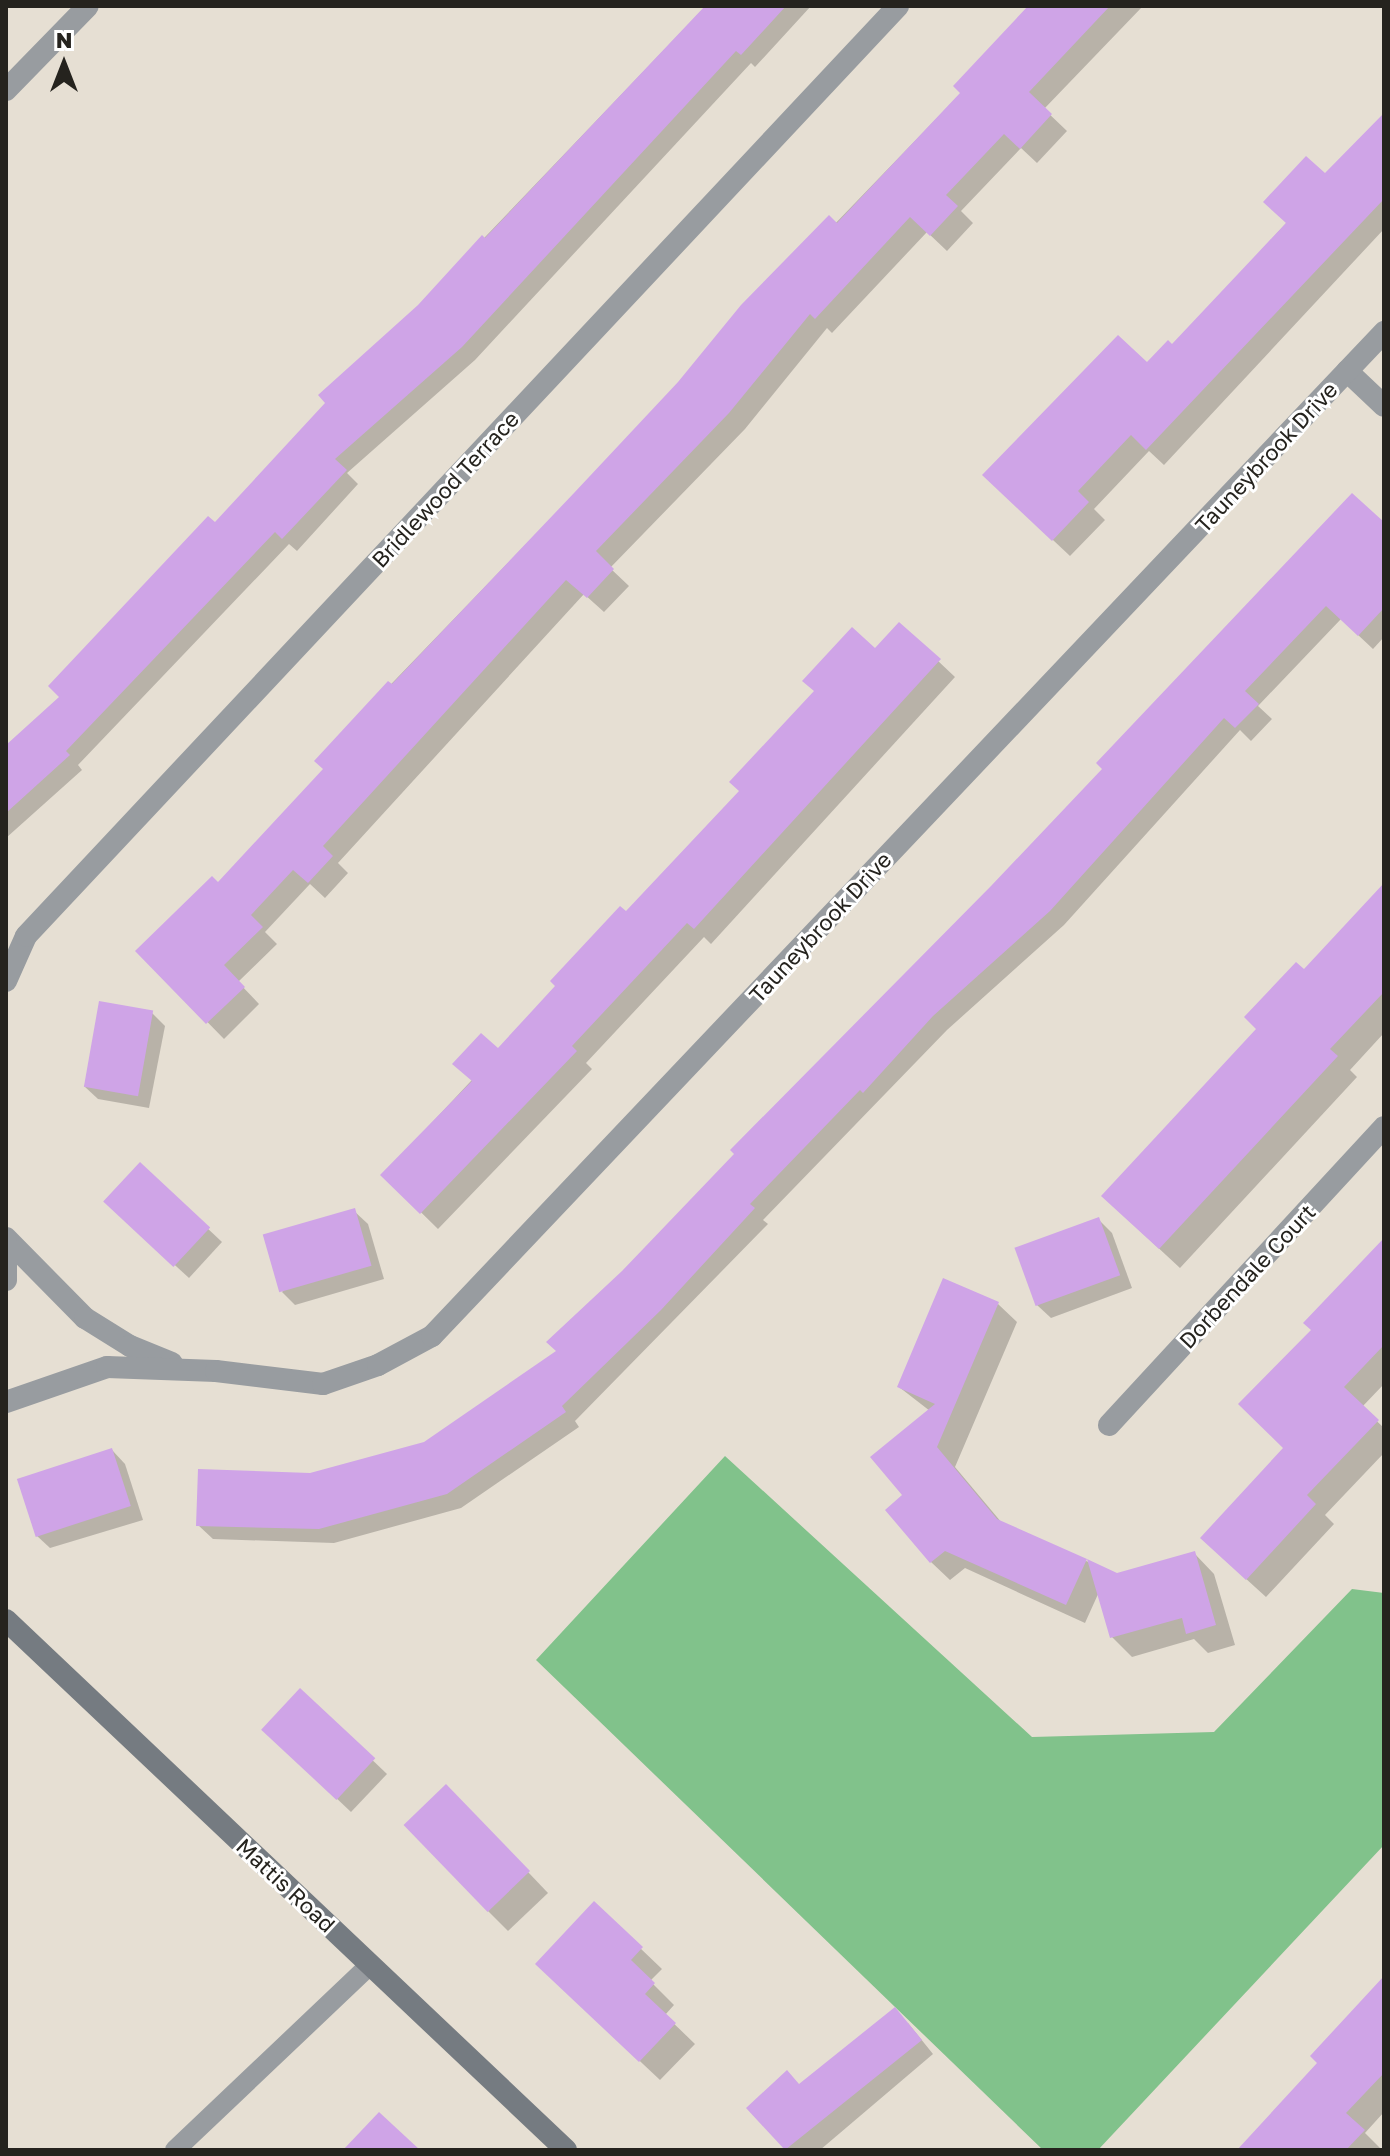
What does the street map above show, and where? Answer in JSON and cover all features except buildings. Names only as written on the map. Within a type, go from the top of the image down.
[{"type":"main road","name":"Mattis Road","points":[[6,1620],[566,2150]]},
{"type":"street","points":[[6,90],[88,6]]},
{"type":"street","name":"Bridlewood Terrace","points":[[6,981],[26,936],[898,6]]},
{"type":"street","name":"Tauneybrook Drive","points":[[6,1402],[107,1367],[187,1370],[323,1384],[378,1365],[432,1336],[1384,332]]},
{"type":"street","points":[[1347,371],[1384,406]]},
{"type":"street","name":"Dorbendale Court","points":[[1109,1425],[1384,1127]]},
{"type":"street","points":[[6,1239],[6,1280]]},
{"type":"street","name":"Tauneybrook Drive","points":[[6,1239],[85,1318],[130,1346],[187,1370]]},
{"type":"lane","points":[[175,2150],[370,1965]]},
{"type":"green space","points":[[725,1456],[1032,1737],[1214,1732],[1352,1589],[1384,1593],[1384,1845],[1098,2150],[1043,2150],[536,1660]]}]
